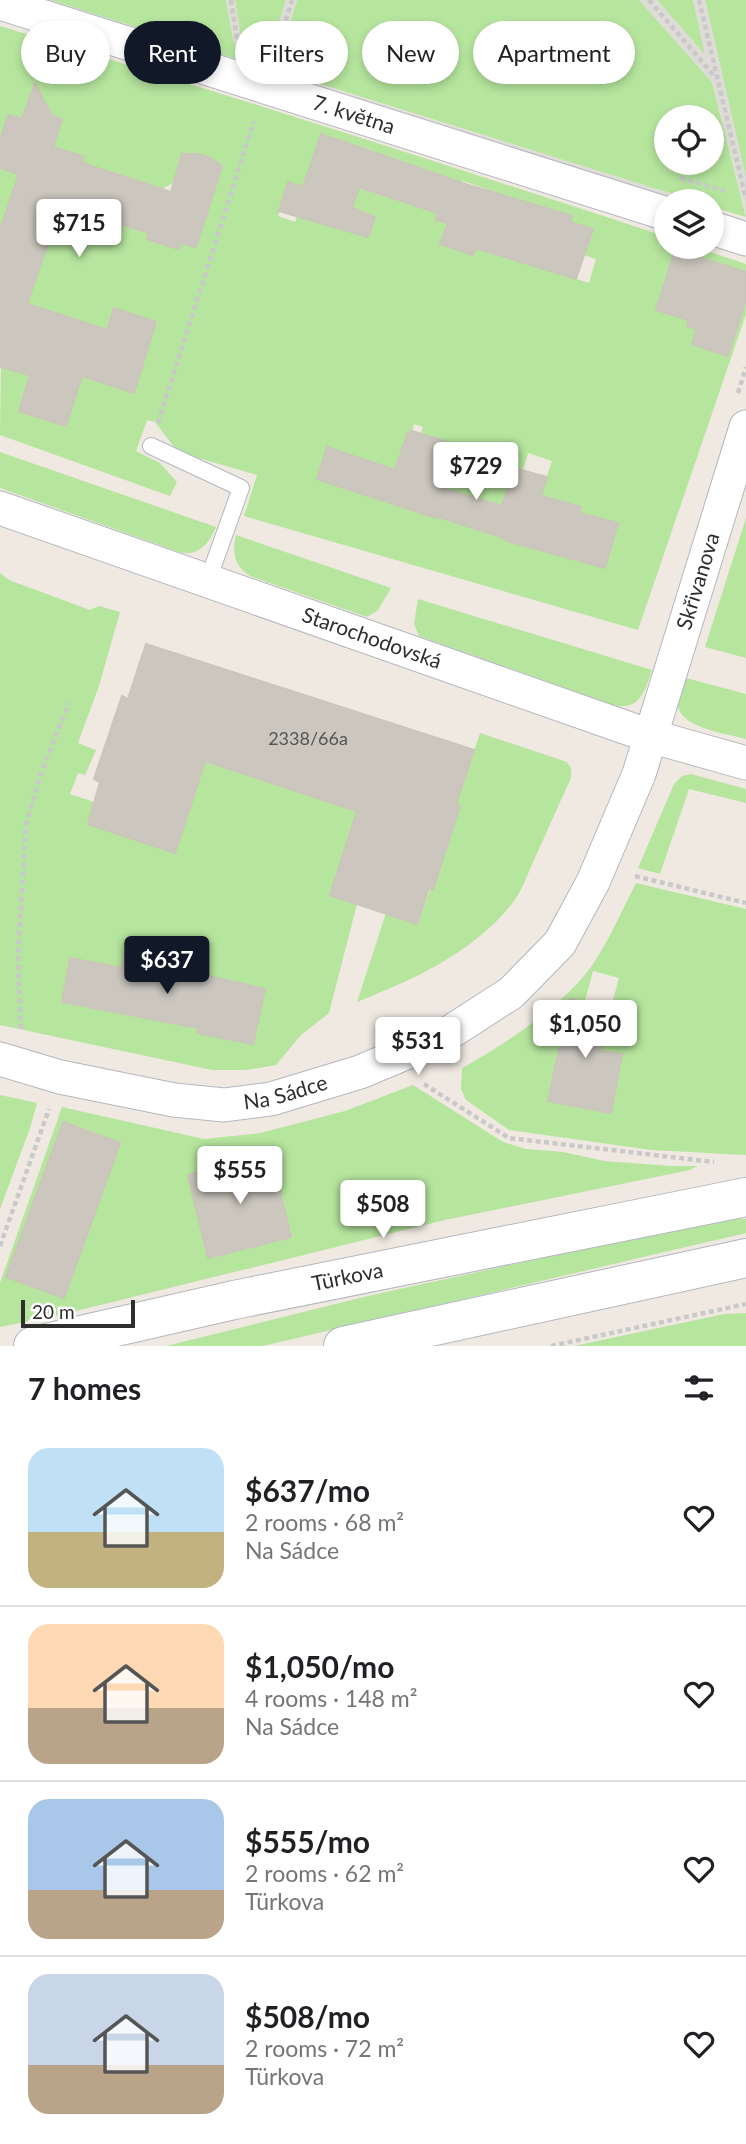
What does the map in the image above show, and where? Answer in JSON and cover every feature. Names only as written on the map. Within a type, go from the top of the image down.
[{"type":"main road","name":"Türkova","points":[[33,1346],[234,1300],[746,1197]]},
{"type":"main road","points":[[343,1346],[746,1258]]},
{"type":"street","name":"7. května","points":[[0,3],[654,210]]},
{"type":"street","points":[[724,232],[746,239]]},
{"type":"street","name":"Skřivanova","points":[[650,736],[746,427]]},
{"type":"street","name":"Starochodovská","points":[[0,508],[650,736],[746,763]]},
{"type":"street","name":"Na Sádce","points":[[11,1047],[60,1077],[174,1100],[224,1105],[271,1099],[317,1087],[441,1038],[511,993],[560,943],[593,882],[639,774],[650,736]]},
{"type":"lane","points":[[151,446],[241,488],[208,580]]},
{"type":"path","points":[[231,0],[235,27]]},
{"type":"path","points":[[151,446],[292,0]]},
{"type":"path","points":[[649,0],[717,79]]},
{"type":"path","points":[[699,0],[746,199]]},
{"type":"path","points":[[11,1047],[26,825],[40,776],[69,704]]},
{"type":"path","points":[[628,874],[746,903]]},
{"type":"path","points":[[0,1246],[60,1077]]},
{"type":"path","points":[[415,1078],[509,1138],[723,1163]]},
{"type":"path","points":[[551,1346],[746,1304]]},
{"type":"green space","points":[[50,0],[226,0],[235,43],[235,59],[221,54],[221,21],[124,21],[124,23]]},
{"type":"green space","points":[[235,0],[286,0],[280,21],[238,21]]},
{"type":"green space","points":[[297,0],[639,0],[712,82],[718,105],[654,105],[654,175],[724,175],[724,130],[746,217],[724,211],[724,189],[657,189],[320,84],[348,84],[348,21],[290,21]]},
{"type":"green space","points":[[657,0],[693,0],[706,56]]},
{"type":"green space","points":[[705,0],[746,0],[746,178]]},
{"type":"green space","points":[[0,26],[21,32],[21,84],[110,84],[110,60],[124,64],[124,84],[189,84],[654,233],[654,259],[673,259],[656,309],[689,320],[687,326],[697,329],[692,344],[727,356],[746,299],[746,314],[638,630],[244,516],[257,475],[178,452],[155,422],[147,420],[136,451],[160,463],[177,482],[170,496],[0,435],[3,222],[0,230],[0,168],[53,147],[61,119],[34,116],[14,128],[0,141]],"holes":[[[321,134],[371,150],[345,230],[324,224],[327,211],[301,203],[295,222],[278,216],[288,182],[303,187]],[[198,154],[217,163],[221,170],[196,247],[180,243],[177,249],[147,239],[149,233],[103,170],[162,189],[173,183],[182,157]],[[375,154],[411,166],[399,201],[363,189]],[[448,180],[461,185],[463,181],[495,192],[473,254],[440,244],[447,223],[436,219]],[[571,216],[570,222],[592,229],[584,255],[596,259],[589,283],[527,263]],[[114,308],[156,322],[134,393],[62,370],[77,320],[107,330]],[[414,424],[423,427],[421,434],[443,441],[433,474],[448,480],[436,518],[317,479],[327,448],[395,470],[408,432],[412,433]],[[528,453],[552,461],[538,502],[580,507],[579,513],[618,523],[605,568],[504,540],[502,506],[515,468],[523,470]]]},
{"type":"green space","points":[[724,257],[746,264],[746,272],[705,259],[724,259]]},
{"type":"green space","points":[[0,452],[216,527],[198,551],[179,552],[0,488]]},
{"type":"green space","points":[[746,518],[746,658],[705,647]]},
{"type":"green space","points":[[236,535],[391,588],[378,610],[367,617],[250,576],[237,563],[234,547]]},
{"type":"green space","points":[[0,573],[9,580],[90,610],[99,606],[120,612],[99,686],[78,743],[96,750],[85,775],[78,773],[70,794],[94,802],[88,824],[175,852],[205,761],[357,811],[330,895],[357,904],[329,1013],[301,1035],[276,1065],[246,1070],[212,1070],[0,1025]],"holes":[[[125,953],[171,962],[162,1008],[142,1018],[62,1002],[70,959],[122,968]],[[209,976],[265,989],[253,1044],[197,1033]]]},
{"type":"green space","points":[[418,599],[652,670],[637,701],[616,706],[419,636],[414,624]]},
{"type":"green space","points":[[686,678],[746,694],[746,739],[703,728],[684,717],[678,700]]},
{"type":"green space","points":[[480,733],[567,762],[571,768],[571,778],[524,884],[515,900],[495,922],[460,951],[420,974],[357,1002],[386,913],[418,923],[460,806],[456,804]]},
{"type":"green space","points":[[691,774],[746,789],[746,803],[689,789],[660,874],[638,868],[674,784],[682,776]]},
{"type":"green space","points":[[636,883],[746,909],[746,1155],[651,1150],[509,1130],[466,1100],[461,1089],[462,1068],[533,1022],[581,979],[605,945]],"holes":[[[593,971],[619,978],[611,1007],[608,1006],[601,1051],[622,1055],[611,1113],[548,1101],[570,999],[601,1005],[585,1001]]]},
{"type":"green space","points":[[413,1085],[503,1142],[526,1149],[563,1152],[604,1161],[697,1166],[690,1170],[445,1220],[60,1315],[0,1327],[0,1283],[62,1107],[204,1139],[260,1133],[345,1111]],"holes":[[[63,1123],[64,1298],[6,1277]],[[232,1150],[236,1163],[290,1237],[208,1257],[188,1175],[223,1166],[220,1154]]]},
{"type":"green space","points":[[0,1095],[37,1103],[0,1209]]},
{"type":"green space","points":[[726,1218],[746,1219],[746,1233],[263,1346],[166,1346],[368,1296]]},
{"type":"green space","points":[[746,1313],[746,1346],[574,1346],[724,1314]]},
{"type":"shaded area","points":[[38,0],[50,0],[124,23],[124,27]]},
{"type":"shaded area","points":[[226,0],[235,0],[238,21],[235,21],[234,44]]},
{"type":"shaded area","points":[[286,0],[297,0],[290,21],[280,21]]},
{"type":"shaded area","points":[[639,0],[657,0],[705,55],[693,0],[705,0],[746,178],[746,214],[724,129],[724,105],[718,105],[712,82]]},
{"type":"shaded area","points":[[221,54],[235,59],[235,61],[221,57]]},
{"type":"shaded area","points":[[307,84],[317,84],[656,189],[654,192]]},
{"type":"building","points":[[36,84],[52,116],[62,119],[53,147],[84,157],[82,163],[171,192],[182,154],[198,154],[222,166],[196,247],[180,243],[178,249],[147,239],[149,233],[61,205],[27,304],[107,330],[114,308],[156,322],[134,393],[82,376],[66,426],[19,411],[30,375],[0,367],[0,230],[19,174],[0,168],[0,141],[8,115],[22,119]]},
{"type":"building","points":[[321,134],[462,183],[572,216],[570,222],[593,229],[576,279],[476,248],[473,255],[440,244],[448,223],[436,220],[438,213],[359,187],[352,208],[375,217],[368,237],[279,211],[288,182],[303,187]]},
{"type":"building","points":[[672,259],[704,259],[746,272],[746,299],[728,356],[692,344],[697,329],[687,326],[689,320],[656,310]]},
{"type":"building","points":[[408,432],[444,441],[433,474],[448,480],[445,489],[502,506],[514,468],[547,477],[541,496],[581,507],[579,513],[618,523],[605,568],[504,540],[317,479],[327,447],[395,470]]},
{"type":"building","points":[[146,644],[474,750],[456,804],[460,806],[438,874],[433,889],[429,888],[417,924],[330,895],[357,811],[205,761],[175,853],[88,824],[100,782],[94,779],[122,696],[128,699]]},
{"type":"building","points":[[124,953],[171,962],[170,967],[265,989],[253,1044],[197,1033],[198,1028],[62,1002],[70,958],[122,968]]},
{"type":"building","points":[[570,999],[612,1007],[600,1051],[622,1054],[611,1113],[548,1101]]},
{"type":"building","points":[[63,1122],[120,1143],[64,1298],[6,1277]]},
{"type":"building","points":[[271,1154],[291,1237],[208,1258],[188,1175]]}]
